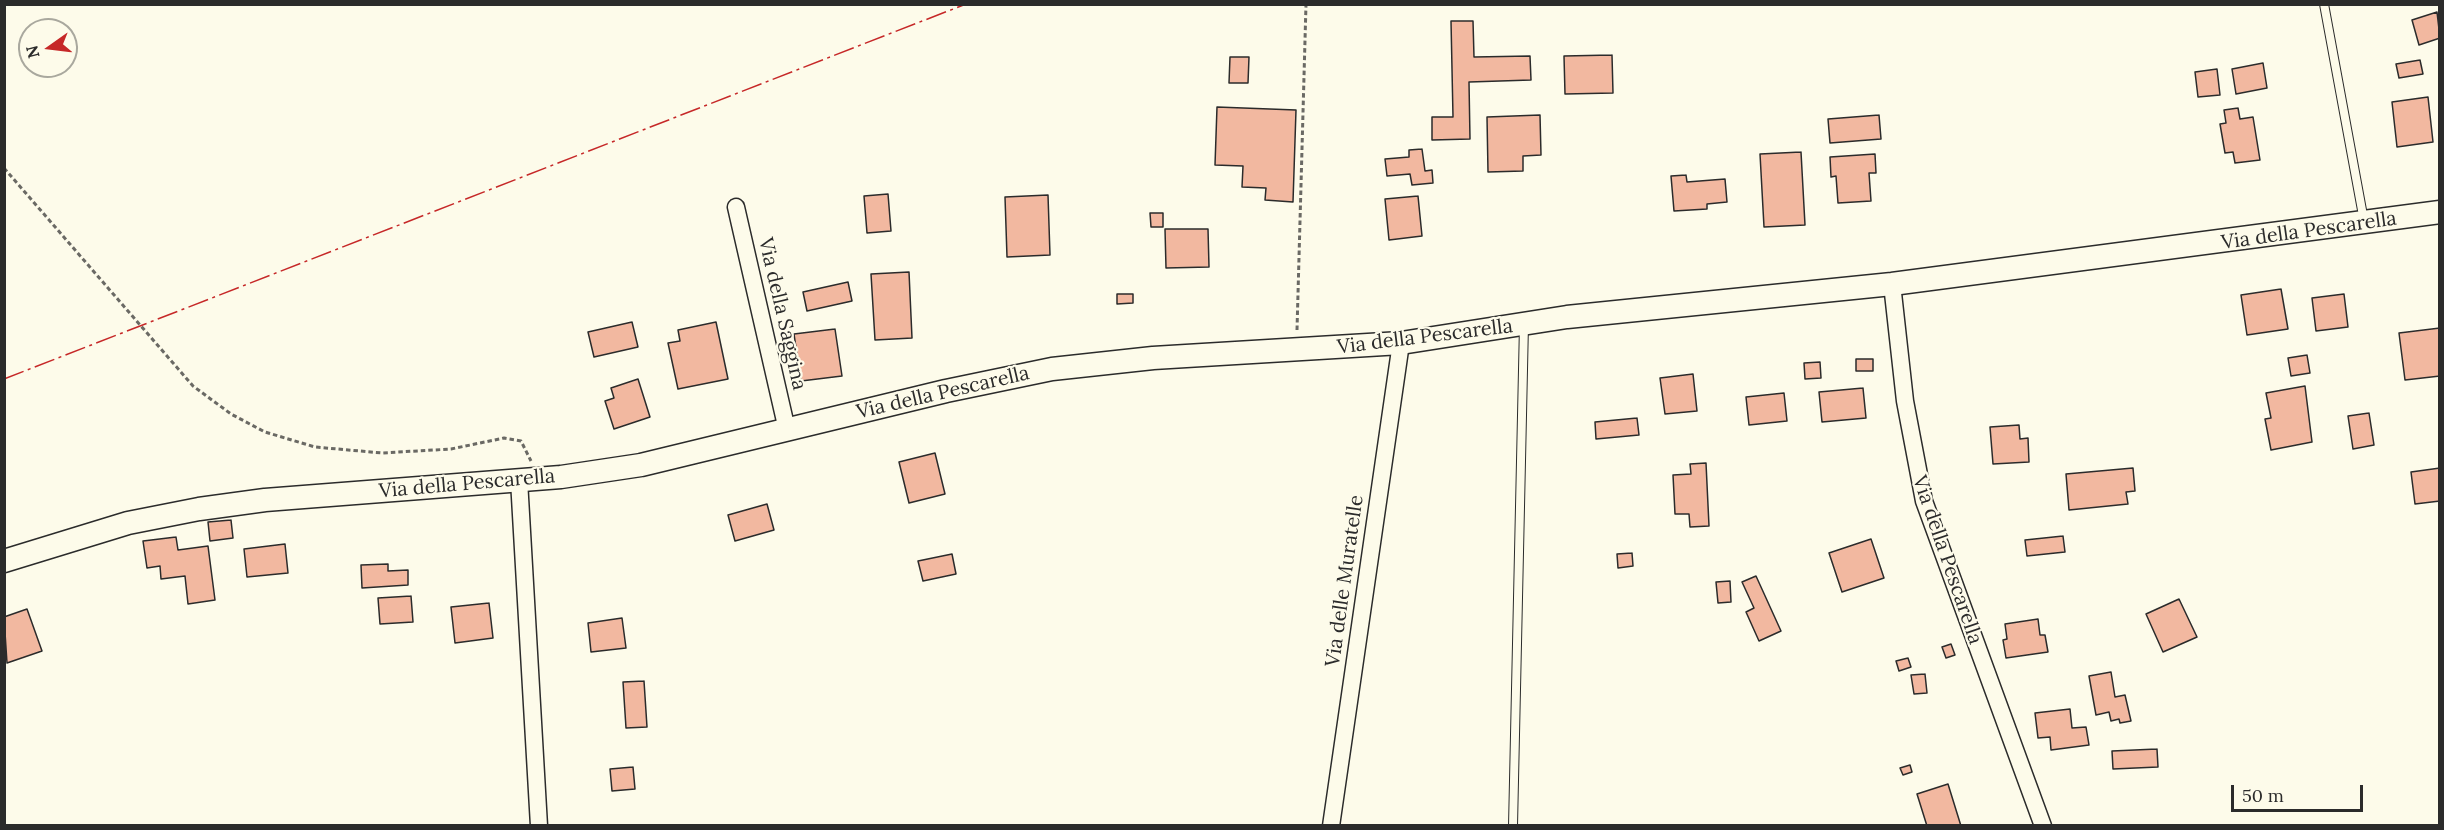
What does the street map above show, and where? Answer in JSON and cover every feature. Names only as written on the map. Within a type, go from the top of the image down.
[{"type":"street","name":"Via della Saggina","points":[[736,207],[787,430]]},
{"type":"street","name":"Via della Pescarella","points":[[4,561],[118,526],[199,509],[265,500],[530,480],[662,461],[946,391],[1052,369],[1153,358],[1401,343],[1524,323],[1892,284],[2439,213]]},
{"type":"street","name":"Via della Pescarella","points":[[1892,284],[1905,400],[1921,490],[2043,825]]},
{"type":"street","name":"Via delle Muratelle","points":[[1331,825],[1401,343]]},
{"type":"street","points":[[530,480],[539,825]]},
{"type":"lane","points":[[2324,4],[2365,224]]},
{"type":"lane","points":[[1513,825],[1524,323]]},
{"type":"path","points":[[1297,351],[1306,4]]},
{"type":"path","points":[[4,168],[186,378],[231,414],[265,432],[315,447],[382,453],[451,449],[504,438],[522,441],[530,480]]},
{"type":"building","points":[[2437,12],[2440,38],[2419,45],[2412,20]]},
{"type":"building","points":[[1451,21],[1473,21],[1474,57],[1530,56],[1531,80],[1469,82],[1470,139],[1432,140],[1432,117],[1453,117]]},
{"type":"building","points":[[1612,55],[1613,93],[1565,94],[1564,56]]},
{"type":"building","points":[[1230,57],[1249,57],[1248,83],[1229,83]]},
{"type":"building","points":[[2420,60],[2423,74],[2399,78],[2396,64]]},
{"type":"building","points":[[2263,63],[2267,88],[2236,94],[2232,69]]},
{"type":"building","points":[[2217,69],[2220,95],[2198,97],[2195,72]]},
{"type":"building","points":[[2428,97],[2433,142],[2397,147],[2392,102]]},
{"type":"building","points":[[1217,107],[1296,110],[1293,202],[1265,200],[1266,188],[1242,187],[1243,166],[1215,165]]},
{"type":"building","points":[[2238,108],[2240,119],[2253,117],[2260,160],[2235,163],[2233,152],[2225,153],[2220,124],[2226,123],[2224,110]]},
{"type":"building","points":[[1540,115],[1541,155],[1523,156],[1523,171],[1488,172],[1487,117]]},
{"type":"building","points":[[1879,115],[1881,139],[1830,143],[1828,119]]},
{"type":"building","points":[[1422,149],[1425,171],[1432,170],[1433,183],[1412,185],[1410,174],[1387,176],[1385,159],[1409,157],[1409,150]]},
{"type":"building","points":[[1801,152],[1805,225],[1764,227],[1760,154]]},
{"type":"building","points":[[1875,154],[1876,173],[1869,173],[1871,201],[1838,203],[1836,176],[1831,177],[1830,157]]},
{"type":"building","points":[[1686,175],[1687,182],[1725,179],[1727,202],[1707,204],[1707,209],[1674,211],[1671,176]]},
{"type":"building","points":[[888,194],[891,231],[867,233],[864,196]]},
{"type":"building","points":[[1048,195],[1050,255],[1007,257],[1005,197]]},
{"type":"building","points":[[1418,196],[1422,236],[1389,240],[1385,199]]},
{"type":"building","points":[[1150,213],[1163,213],[1163,227],[1151,227]]},
{"type":"building","points":[[1165,229],[1208,229],[1209,267],[1166,268]]},
{"type":"building","points":[[909,272],[912,338],[875,340],[871,274]]},
{"type":"building","points":[[848,282],[852,301],[807,311],[803,292]]},
{"type":"building","points":[[2281,289],[2288,329],[2247,335],[2241,295]]},
{"type":"building","points":[[1117,294],[1133,294],[1133,303],[1117,304]]},
{"type":"building","points":[[2344,294],[2348,327],[2316,331],[2312,298]]},
{"type":"building","points":[[632,322],[638,347],[594,357],[588,332]]},
{"type":"building","points":[[716,322],[728,379],[678,389],[668,343],[680,341],[678,330]]},
{"type":"building","points":[[2440,328],[2440,376],[2405,380],[2399,333]]},
{"type":"building","points":[[835,329],[842,376],[801,381],[794,334]]},
{"type":"building","points":[[2307,355],[2310,373],[2291,376],[2288,358]]},
{"type":"building","points":[[1856,359],[1873,359],[1873,371],[1856,371]]},
{"type":"building","points":[[1820,362],[1821,378],[1805,379],[1804,363]]},
{"type":"building","points":[[1693,374],[1697,411],[1665,414],[1660,378]]},
{"type":"building","points":[[638,379],[650,417],[614,429],[605,401],[614,398],[611,388]]},
{"type":"building","points":[[2305,386],[2312,442],[2271,450],[2265,419],[2271,418],[2266,393]]},
{"type":"building","points":[[1863,388],[1866,418],[1822,422],[1819,392]]},
{"type":"building","points":[[1784,393],[1787,421],[1749,425],[1746,397]]},
{"type":"building","points":[[2369,413],[2374,445],[2353,449],[2348,416]]},
{"type":"building","points":[[1637,418],[1639,435],[1596,439],[1595,422]]},
{"type":"building","points":[[2019,425],[2020,439],[2028,438],[2029,462],[1993,464],[1990,427]]},
{"type":"building","points":[[935,453],[945,494],[909,503],[899,462]]},
{"type":"building","points":[[1706,463],[1709,526],[1690,527],[1689,514],[1675,514],[1673,475],[1691,474],[1690,464]]},
{"type":"building","points":[[2133,468],[2135,491],[2126,492],[2128,504],[2069,510],[2066,474]]},
{"type":"building","points":[[2440,468],[2440,501],[2415,504],[2411,472]]},
{"type":"building","points":[[767,504],[774,530],[735,541],[728,515]]},
{"type":"building","points":[[231,520],[233,538],[210,541],[208,522]]},
{"type":"building","points":[[2063,536],[2065,552],[2027,556],[2025,540]]},
{"type":"building","points":[[176,537],[178,550],[208,546],[215,600],[188,604],[185,576],[161,579],[160,566],[147,568],[143,541]]},
{"type":"building","points":[[1871,539],[1884,578],[1842,592],[1829,553]]},
{"type":"building","points":[[285,544],[288,573],[247,577],[244,549]]},
{"type":"building","points":[[1632,553],[1633,566],[1618,568],[1617,554]]},
{"type":"building","points":[[952,554],[956,574],[923,581],[918,561]]},
{"type":"building","points":[[388,564],[388,571],[408,570],[408,585],[362,588],[361,565]]},
{"type":"building","points":[[1756,576],[1781,631],[1759,641],[1746,612],[1754,608],[1742,582]]},
{"type":"building","points":[[1730,581],[1731,602],[1718,603],[1716,582]]},
{"type":"building","points":[[411,596],[413,622],[380,624],[378,598]]},
{"type":"building","points":[[2179,599],[2197,637],[2163,652],[2146,614]]},
{"type":"building","points":[[489,603],[493,638],[455,643],[451,607]]},
{"type":"building","points":[[27,609],[42,651],[7,663],[4,617]]},
{"type":"building","points":[[622,618],[626,648],[591,652],[588,623]]},
{"type":"building","points":[[2038,619],[2040,635],[2045,635],[2048,652],[2006,658],[2003,640],[2007,639],[2005,624]]},
{"type":"building","points":[[1951,644],[1955,655],[1946,658],[1942,647]]},
{"type":"building","points":[[1908,658],[1911,667],[1899,671],[1896,661]]},
{"type":"building","points":[[2111,672],[2115,697],[2125,695],[2131,721],[2120,723],[2119,719],[2111,721],[2109,712],[2096,715],[2089,676]]},
{"type":"building","points":[[1925,674],[1927,693],[1914,694],[1911,675]]},
{"type":"building","points":[[644,681],[647,727],[626,728],[623,682]]},
{"type":"building","points":[[2070,709],[2072,728],[2086,727],[2089,745],[2051,750],[2050,737],[2038,738],[2035,713]]},
{"type":"building","points":[[2157,749],[2158,767],[2113,769],[2112,751]]},
{"type":"building","points":[[1910,765],[1912,772],[1903,775],[1900,768]]},
{"type":"building","points":[[633,767],[635,789],[612,791],[610,769]]},
{"type":"building","points":[[1948,784],[1961,826],[1927,826],[1917,794]]},
{"type":"power","points":[[4,379],[966,4]]}]
